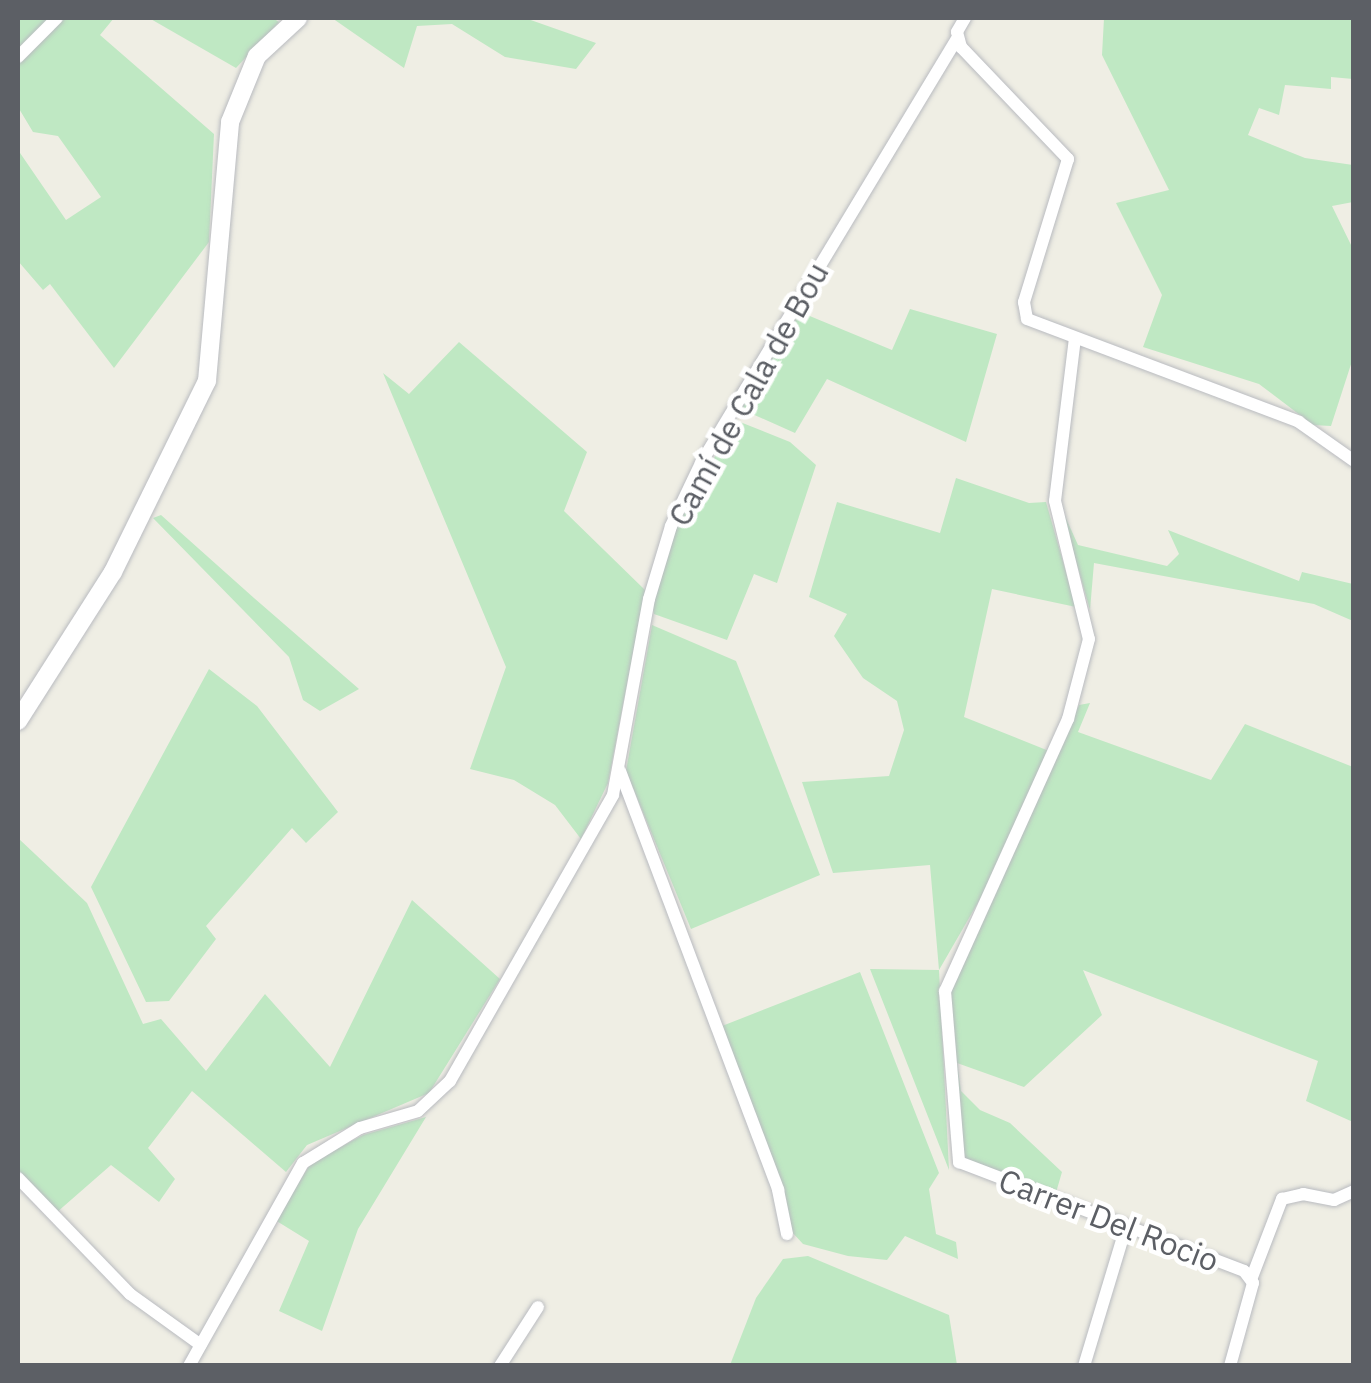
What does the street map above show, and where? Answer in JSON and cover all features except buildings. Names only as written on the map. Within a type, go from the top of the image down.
[{"type":"street","points":[[18,56],[57,18]]},
{"type":"street","name":"Camí de Cala de Bou","points":[[189,1366],[290,1182],[324,1145],[436,1101],[604,815],[620,770],[649,598],[671,526],[702,463],[957,38],[964,18]]},
{"type":"street","points":[[18,721],[113,572],[207,381],[230,122],[258,56],[290,20]]},
{"type":"street","points":[[957,38],[1068,159],[1022,312],[1075,338],[1299,422],[1354,461]]},
{"type":"street","name":"Carrer Del Rocio","points":[[1075,338],[1055,501],[1089,638],[1068,720],[945,991],[958,1162],[1253,1280]]},
{"type":"street","points":[[620,770],[778,1190],[787,1234]]},
{"type":"street","points":[[18,1178],[130,1294],[201,1344]]},
{"type":"street","points":[[1230,1366],[1253,1280],[1282,1199],[1302,1194],[1334,1200],[1354,1190]]},
{"type":"street","points":[[1084,1366],[1126,1228]]},
{"type":"street","points":[[500,1366],[538,1307]]},
{"type":"green space","points":[[18,18],[51,18],[20,49]]},
{"type":"green space","points":[[63,18],[114,18],[100,35],[214,134],[209,242],[114,368],[50,284],[43,290],[18,261],[18,150],[66,220],[101,197],[58,136],[33,132],[18,107],[18,62]]},
{"type":"green space","points":[[149,18],[273,18],[279,22],[236,68]]},
{"type":"green space","points":[[332,18],[525,18],[596,43],[576,69],[505,57],[452,24],[417,26],[404,68]]},
{"type":"green space","points":[[1104,18],[1353,18],[1353,79],[1331,77],[1331,89],[1285,85],[1279,115],[1259,108],[1248,135],[1305,158],[1353,165],[1353,202],[1332,206],[1353,249],[1354,355],[1331,426],[1313,425],[1259,384],[1143,347],[1162,295],[1116,203],[1169,190],[1102,55]]},
{"type":"green space","points":[[910,309],[997,334],[966,442],[827,379],[795,433],[741,409],[800,312],[892,350]]},
{"type":"green space","points":[[459,342],[587,452],[564,511],[645,590],[608,783],[581,839],[555,805],[514,780],[470,769],[506,667],[383,373],[409,394]]},
{"type":"green space","points":[[735,420],[790,442],[816,465],[777,583],[754,574],[727,640],[654,614],[652,605],[675,529]]},
{"type":"green space","points":[[956,478],[1029,503],[1046,502],[1076,607],[992,589],[964,717],[1049,751],[1002,861],[939,970],[930,865],[833,873],[802,782],[889,776],[904,730],[897,701],[863,678],[834,636],[847,614],[809,597],[837,502],[940,533]]},
{"type":"green space","points":[[1060,505],[1078,545],[1167,566],[1179,554],[1168,530],[1299,581],[1302,572],[1353,584],[1353,621],[1314,604],[1094,563],[1090,610]]},
{"type":"green space","points":[[161,515],[359,689],[320,711],[303,700],[289,657],[153,518]]},
{"type":"green space","points":[[652,625],[736,661],[820,875],[691,929],[626,771]]},
{"type":"green space","points":[[209,669],[257,706],[338,812],[306,843],[292,828],[206,926],[216,939],[169,1001],[146,1002],[91,887]]},
{"type":"green space","points":[[1090,703],[1078,732],[1211,780],[1245,724],[1353,767],[1353,1122],[1306,1101],[1318,1061],[1083,970],[1102,1015],[1024,1087],[957,1063],[961,1091],[980,1110],[1010,1123],[1062,1172],[1055,1196],[963,1159],[949,995],[1079,705]]},
{"type":"green space","points":[[18,838],[87,903],[143,1024],[161,1019],[206,1071],[265,994],[330,1067],[412,900],[500,979],[429,1093],[307,1145],[286,1172],[192,1091],[148,1148],[175,1179],[159,1202],[111,1165],[56,1213],[18,1173]]},
{"type":"green space","points":[[870,969],[939,970],[949,1170]]},
{"type":"green space","points":[[860,972],[939,1173],[929,1189],[936,1234],[956,1242],[958,1259],[905,1236],[887,1260],[848,1256],[803,1244],[792,1232],[722,1026]]},
{"type":"green space","points":[[426,1117],[358,1229],[322,1331],[279,1311],[309,1241],[275,1220],[311,1163],[363,1135]]},
{"type":"green space","points":[[808,1256],[949,1315],[957,1365],[730,1365],[756,1298],[783,1259]]}]
